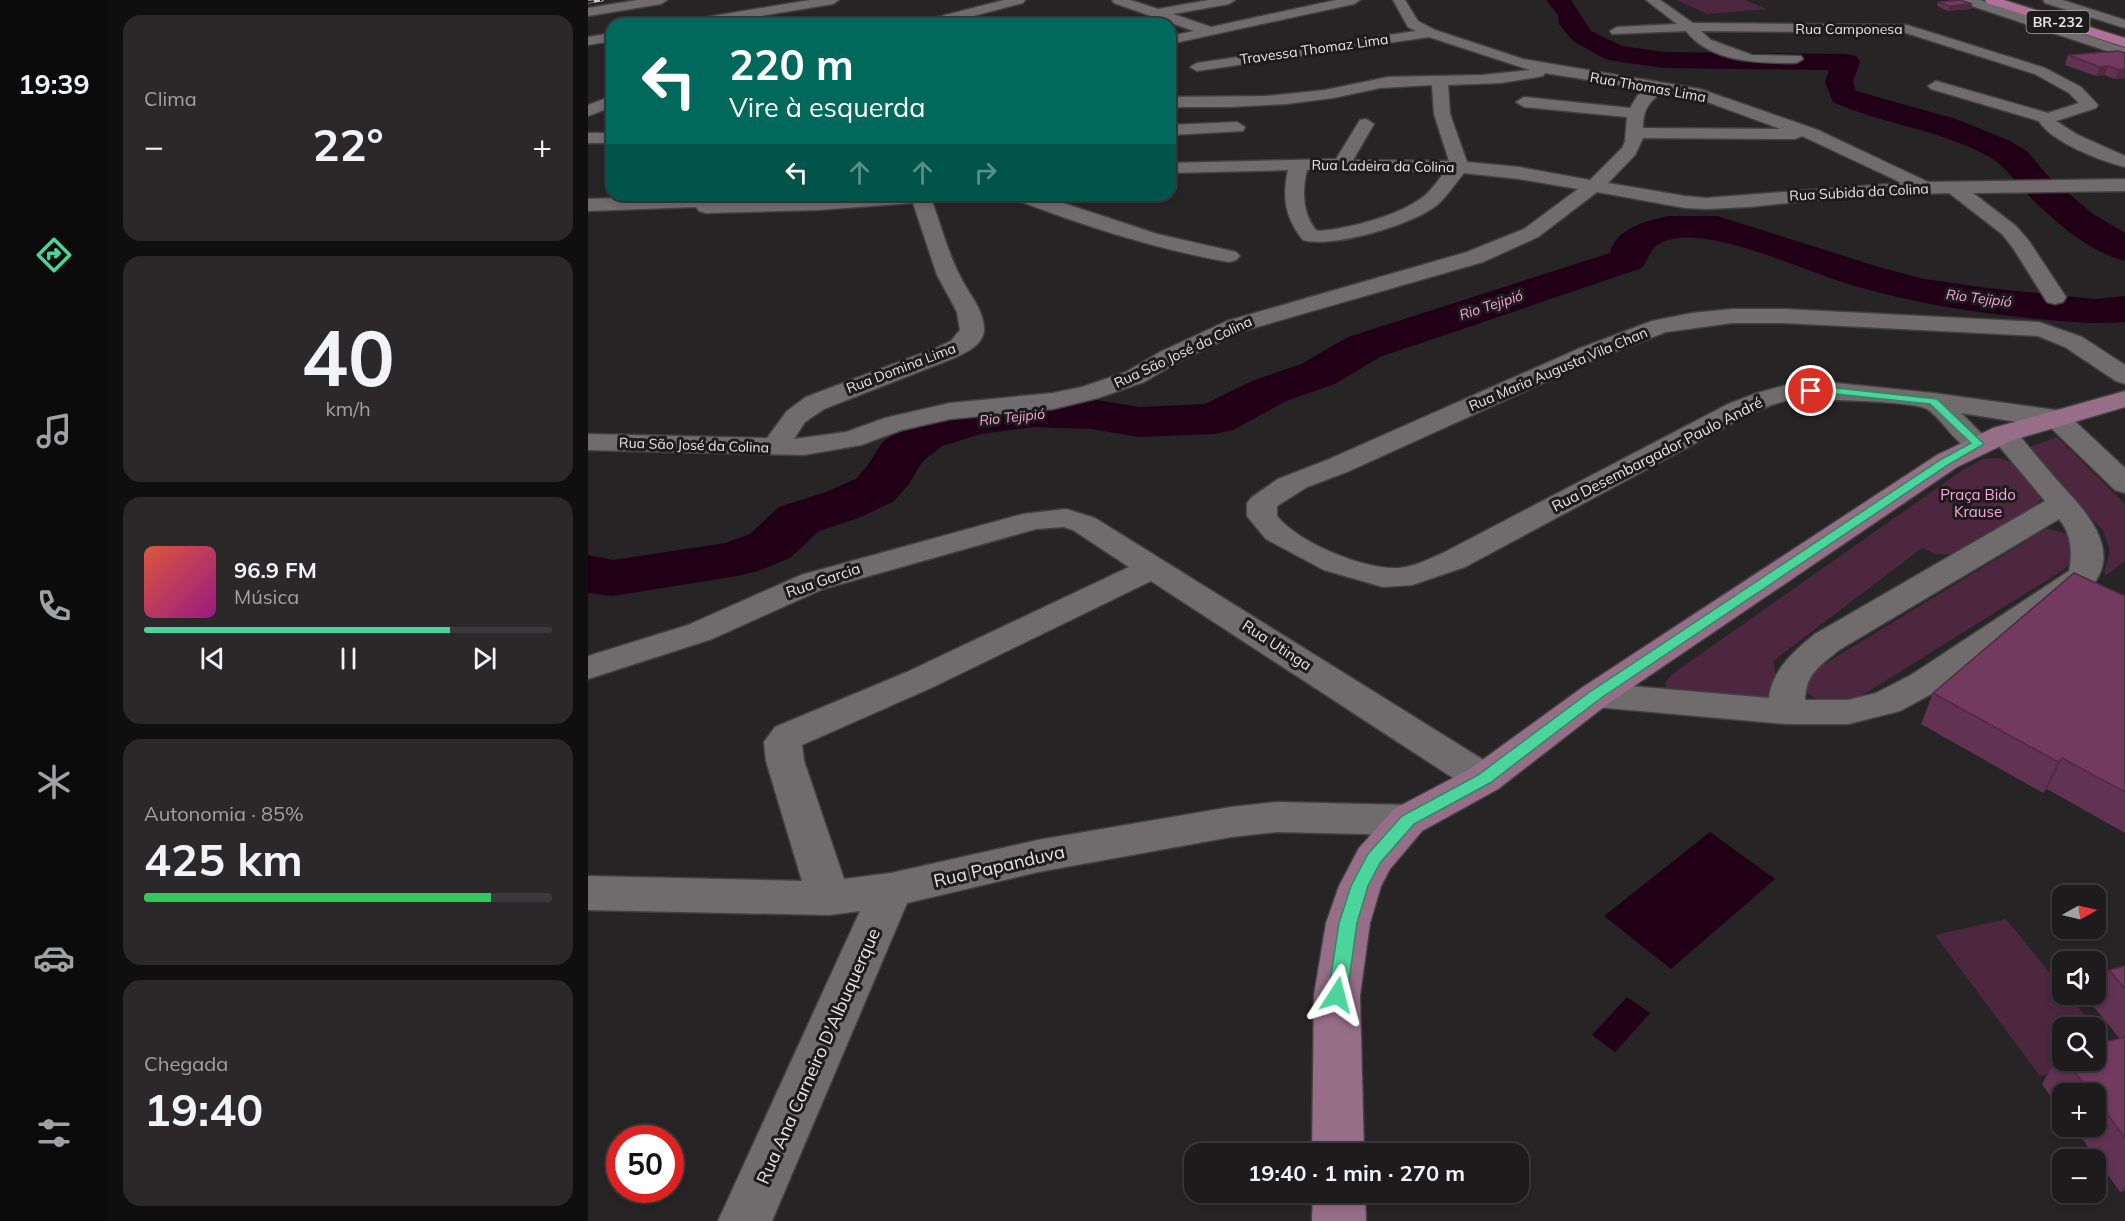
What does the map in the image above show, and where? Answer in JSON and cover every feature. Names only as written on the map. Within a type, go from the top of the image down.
[{"type":"highway","name":"BR-232","points":[[2017,0],[2125,35]]},
{"type":"highway","name":"BR-232","points":[[1978,1],[2125,43]]},
{"type":"main road","points":[[1338,1143],[1337,995],[1348,923],[1360,886],[1374,859],[1408,820],[1484,779],[1596,694],[1944,463],[1991,439],[2054,418],[2125,399]]},
{"type":"main road","points":[[1339,1203],[1339,1221]]},
{"type":"street","points":[[588,12],[661,0]]},
{"type":"street","points":[[711,18],[759,5],[832,0]]},
{"type":"street","points":[[945,18],[1002,1],[1018,0]]},
{"type":"street","points":[[1160,13],[1229,0]]},
{"type":"street","points":[[1176,39],[1354,0]]},
{"type":"street","points":[[1402,0],[1413,24],[1430,33]]},
{"type":"street","points":[[1652,0],[1690,27],[1706,43],[1750,59],[1796,59]]},
{"type":"street","points":[[1125,1],[1174,18]]},
{"type":"street","points":[[1978,1],[2125,53]]},
{"type":"street","points":[[2050,1],[2125,24]]},
{"type":"street","points":[[1273,3],[1300,11]]},
{"type":"street","points":[[633,5],[640,18]]},
{"type":"street","points":[[2088,12],[2125,9]]},
{"type":"street","points":[[951,16],[963,18]]},
{"type":"street","points":[[1176,19],[1209,31]]},
{"type":"street","name":"Rua Camponesa","points":[[1617,31],[1690,27],[1907,29],[2040,71],[2075,90],[2089,101],[2088,107],[2048,118]]},
{"type":"street","name":"Travessa Thomaz Lima","points":[[1197,67],[1430,33]]},
{"type":"street","name":"Rua Thomas Lima","points":[[1430,33],[1511,60],[1551,70],[1694,92],[1812,134],[1926,187]]},
{"type":"street","points":[[588,41],[606,38]]},
{"type":"street","points":[[1179,61],[1236,78]]},
{"type":"street","points":[[1176,102],[1238,104],[1335,93],[1380,83],[1497,78],[1551,70]]},
{"type":"street","points":[[1299,164],[1292,195],[1300,224],[1310,236],[1326,236],[1383,223],[1411,213],[1430,201],[1460,167],[1442,114],[1440,81]]},
{"type":"street","points":[[1935,86],[2048,118],[2047,121],[2055,129],[2097,151],[2125,162]]},
{"type":"street","points":[[1261,87],[1291,99]]},
{"type":"street","name":"Rua São José da Colina","points":[[588,442],[776,448],[827,444],[894,424],[950,411],[1053,400],[1089,393],[1135,377],[1169,357],[1235,326],[1354,290],[1423,273],[1502,246],[1547,223],[1595,184],[1629,152],[1635,123],[1644,98],[1659,87]]},
{"type":"street","points":[[1524,102],[1635,123],[1812,134]]},
{"type":"street","points":[[588,111],[606,104]]},
{"type":"street","points":[[1341,165],[1366,124]]},
{"type":"street","points":[[1176,130],[1237,127]]},
{"type":"street","points":[[588,138],[606,138]]},
{"type":"street","name":"Rua Ladeira da Colina","points":[[1176,168],[1299,164],[1460,167],[1595,184]]},
{"type":"street","name":"Rua Subida da Colina","points":[[1595,184],[1685,202],[1712,203],[1822,192],[1926,187],[2082,188],[2125,185]]},
{"type":"street","points":[[1953,187],[2009,230],[2022,245],[2055,297]]},
{"type":"street","points":[[588,205],[705,201]]},
{"type":"street","name":"Rua Domina Lima","points":[[776,448],[788,423],[798,413],[815,403],[945,353],[960,346],[970,337],[972,330],[969,312],[948,275],[930,201]]},
{"type":"street","points":[[1038,201],[1142,237],[1191,250],[1229,256]]},
{"type":"street","name":"Rua Maria Augusta Vila Chan","points":[[1396,579],[1364,573],[1294,544],[1275,532],[1262,516],[1262,503],[1274,492],[1295,482],[1337,466],[1587,354],[1660,326],[1732,316],[1784,316],[2039,329],[2058,333],[2073,340],[2125,376]]},
{"type":"street","name":"Rua Desembargador Paulo André","points":[[1396,579],[1415,575],[1454,560],[1737,410],[1766,398],[1795,392],[1836,391],[1934,401],[2054,418]]},
{"type":"street","points":[[1596,694],[1786,712],[1848,712],[1887,702],[1924,683],[2084,575],[2089,557],[2084,536],[2078,522],[2062,503],[1991,439],[1934,401]]},
{"type":"street","points":[[2054,418],[2125,484]]},
{"type":"street","points":[[1786,712],[1788,685],[1802,663],[1827,642],[2036,521],[2062,503]]},
{"type":"street","name":"Rua Utinga","points":[[1066,518],[1084,524],[1154,567],[1484,779]]},
{"type":"street","name":"Rua Garcia","points":[[588,668],[700,632],[812,582],[1034,520],[1066,518]]},
{"type":"street","points":[[829,898],[785,761],[783,742],[788,736],[919,680],[1154,567]]},
{"type":"street","name":"Rua Papanduva","points":[[588,893],[829,898],[891,890],[1038,856],[1230,822],[1277,817],[1408,820]]},
{"type":"street","name":"Rua Ana Carneiro D'Albuquerque","points":[[745,1221],[891,890]]},
{"type":"green space","points":[[1677,0],[1745,0],[1767,9],[1707,14]]},
{"type":"green space","name":"Praça Bido Krause","points":[[2057,437],[2125,504],[2125,561],[2105,576],[2109,546],[2103,530],[2024,449]]},
{"type":"green space","name":"Praça Bido Krause","points":[[1996,458],[2012,462],[2031,477],[2041,499],[2033,509],[1956,554],[1936,554],[1922,548],[1773,661],[1776,688],[1766,702],[1672,696],[1665,683],[1671,675],[1964,469],[1983,459]]},
{"type":"green space","name":"Praça Bido Krause","points":[[2043,528],[2069,536],[2074,555],[2065,569],[1861,696],[1830,701],[1816,698],[1803,689],[1813,671],[2026,541]]},
{"type":"green space","points":[[2006,919],[2052,976],[2052,1005],[2076,1005],[2086,1017],[2052,1017],[2052,1071],[2061,1071],[2040,1076],[1935,935]]},
{"type":"green space","points":[[2106,1041],[2119,1057],[2106,1060]]},
{"type":"shaded area","points":[[1710,832],[1775,879],[1671,969],[1604,916]]},
{"type":"shaded area","points":[[1627,997],[1650,1013],[1615,1052],[1592,1035]]},
{"type":"building","points":[[1960,0],[1972,4],[1949,6],[1938,2]]},
{"type":"building","points":[[2118,51],[2125,53],[2125,69],[2100,67],[2068,55]]},
{"type":"building","points":[[2074,573],[2125,596],[2125,792],[2062,758],[2058,762],[1933,693]]},
{"type":"building","points":[[2125,966],[2125,989],[2109,970]]},
{"type":"building","points":[[2125,1037],[2125,1138],[2106,1112],[2106,1083],[2083,1083],[2074,1071],[2106,1071],[2106,1042]]},
{"type":"waterway","name":"Rio Tejipió","points":[[1558,0],[1570,14],[1572,24],[1582,36],[1615,53],[1663,60],[1846,62],[1839,82],[1843,96],[1857,102],[1945,126],[1996,147],[2015,158],[2035,182],[2080,222],[2125,249]]},
{"type":"waterway","name":"Rio Tejipió","points":[[588,573],[597,577],[613,578],[737,559],[770,546],[799,519],[842,505],[875,490],[890,473],[900,454],[924,435],[976,420],[1033,412],[1091,414],[1139,422],[1215,419],[1269,391],[1318,374],[1364,347],[1628,260],[1631,247],[1644,236],[1668,227],[1717,227],[1865,276],[1924,291],[1988,301],[2095,312],[2125,309]]},
{"type":"railway","points":[[588,2],[602,0]]},
{"type":"route","points":[[1337,995],[1348,923],[1360,886],[1374,859],[1408,820],[1484,779],[1596,694],[1944,463],[1978,444],[1934,401],[1836,391],[1811,391]]}]
